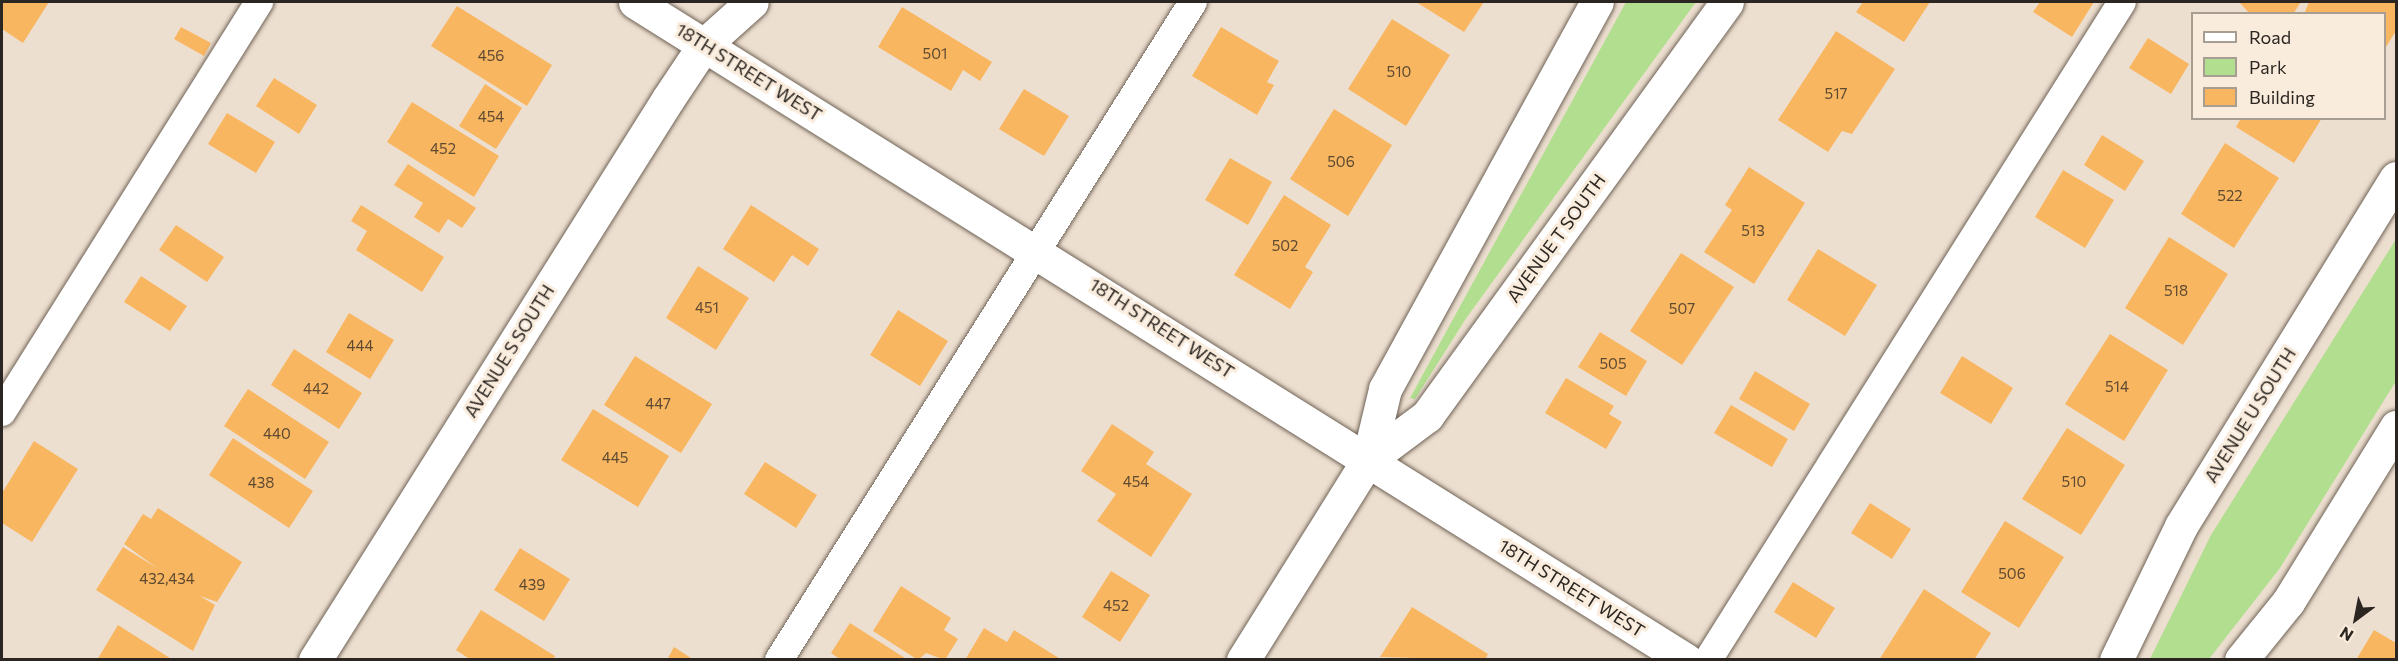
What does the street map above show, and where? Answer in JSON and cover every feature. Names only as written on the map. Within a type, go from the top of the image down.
[{"type":"street","name":"18TH STREET WEST","points":[[635,2],[1036,248],[1686,660]]},
{"type":"street","name":"AVENUE S SOUTH","points":[[704,45],[713,2]]},
{"type":"street","name":"AVENUE S SOUTH","points":[[315,660],[704,45],[752,2]]},
{"type":"street","name":"AVENUE T SOUTH","points":[[1243,660],[1368,460],[1385,389],[1597,2]]},
{"type":"street","name":"AVENUE T SOUTH","points":[[1368,460],[1427,416],[1727,2]]},
{"type":"street","name":"AVENUE U SOUTH","points":[[2116,660],[2181,526],[2397,178]]},
{"type":"street","points":[[2241,660],[2288,602],[2397,427]]},
{"type":"lane","points":[[2,412],[259,2]]},
{"type":"lane","points":[[779,660],[1036,248],[1193,2]]},
{"type":"lane","points":[[1708,660],[2122,2]]},
{"type":"green space","points":[[1626,2],[1696,2],[1467,317],[1415,399],[1410,398]]},
{"type":"green space","points":[[2396,239],[2396,381],[2280,568],[2209,659],[2150,659],[2211,535]]},
{"type":"building","points":[[2,2],[49,2],[23,43],[2,29]]},
{"type":"building","points":[[1416,2],[1484,2],[1464,32]]},
{"type":"building","points":[[1863,2],[1930,2],[1904,42],[1856,12]]},
{"type":"building","points":[[2040,2],[2094,2],[2072,37],[2033,12]]},
{"type":"building","points":[[2239,2],[2301,2],[2294,12],[2248,12]]},
{"type":"building","points":[[2309,2],[2396,2],[2396,31],[2386,47],[2386,12],[2305,12]]},
{"type":"building","points":[[457,6],[552,65],[527,106],[431,46]]},
{"type":"building","points":[[902,7],[992,62],[980,81],[963,70],[951,91],[878,47]]},
{"type":"building","points":[[1392,19],[1450,55],[1406,126],[1348,89]]},
{"type":"building","points":[[181,27],[211,43],[204,56],[174,39]]},
{"type":"building","points":[[1221,27],[1279,61],[1267,82],[1274,85],[1257,115],[1192,76]]},
{"type":"building","points":[[1836,31],[1895,69],[1852,134],[1842,131],[1828,152],[1778,120]]},
{"type":"building","points":[[2148,38],[2189,64],[2171,94],[2129,68]]},
{"type":"building","points":[[274,78],[317,105],[299,134],[256,106]]},
{"type":"building","points":[[485,84],[522,108],[496,149],[459,126]]},
{"type":"building","points":[[1024,89],[1069,116],[1044,156],[999,129]]},
{"type":"building","points":[[412,102],[499,156],[474,197],[387,142]]},
{"type":"building","points":[[1334,109],[1392,145],[1348,216],[1290,179]]},
{"type":"building","points":[[227,113],[275,142],[256,173],[208,144]]},
{"type":"building","points":[[2240,120],[2321,120],[2294,163],[2236,127]]},
{"type":"building","points":[[2102,135],[2144,161],[2125,191],[2084,165]]},
{"type":"building","points":[[2225,143],[2279,178],[2234,248],[2181,214]]},
{"type":"building","points":[[1230,158],[1272,182],[1248,225],[1205,200]]},
{"type":"building","points":[[408,164],[476,208],[462,228],[448,219],[439,233],[414,217],[423,203],[394,185]]},
{"type":"building","points":[[1749,167],[1805,203],[1754,284],[1704,252],[1732,210],[1725,205]]},
{"type":"building","points":[[2063,170],[2114,200],[2085,248],[2035,217]]},
{"type":"building","points":[[1284,195],[1331,225],[1305,267],[1313,272],[1290,309],[1234,275]]},
{"type":"building","points":[[361,205],[444,257],[422,292],[356,250],[367,231],[351,221]]},
{"type":"building","points":[[751,205],[819,249],[808,266],[792,255],[774,282],[723,249]]},
{"type":"building","points":[[176,225],[224,257],[207,282],[159,250]]},
{"type":"building","points":[[2169,237],[2228,274],[2183,345],[2125,308]]},
{"type":"building","points":[[1818,249],[1877,285],[1845,336],[1787,300]]},
{"type":"building","points":[[1681,253],[1734,287],[1682,365],[1630,331]]},
{"type":"building","points":[[698,266],[749,298],[716,350],[666,318]]},
{"type":"building","points":[[141,276],[187,306],[170,331],[124,302]]},
{"type":"building","points":[[898,310],[948,341],[920,386],[870,355]]},
{"type":"building","points":[[349,313],[394,340],[370,379],[326,352]]},
{"type":"building","points":[[1600,332],[1647,361],[1626,396],[1578,367]]},
{"type":"building","points":[[2110,334],[2168,370],[2124,441],[2065,404]]},
{"type":"building","points":[[294,349],[362,393],[339,429],[271,385]]},
{"type":"building","points":[[635,356],[712,404],[681,453],[604,405]]},
{"type":"building","points":[[1962,356],[2013,388],[1991,424],[1940,393]]},
{"type":"building","points":[[1755,371],[1810,404],[1794,431],[1739,399]]},
{"type":"building","points":[[1566,378],[1614,406],[1609,414],[1622,422],[1606,449],[1545,413]]},
{"type":"building","points":[[248,389],[329,442],[305,479],[224,426]]},
{"type":"building","points":[[1731,405],[1788,439],[1772,467],[1714,433]]},
{"type":"building","points":[[593,409],[669,456],[638,507],[561,460]]},
{"type":"building","points":[[1112,424],[1154,452],[1146,464],[1192,494],[1151,557],[1097,521],[1116,494],[1081,471]]},
{"type":"building","points":[[2067,428],[2125,465],[2081,535],[2022,499]]},
{"type":"building","points":[[233,438],[313,491],[289,528],[209,475]]},
{"type":"building","points":[[34,441],[78,469],[32,542],[2,523],[2,493]]},
{"type":"building","points":[[765,462],[817,495],[796,528],[744,494]]},
{"type":"building","points":[[1870,503],[1911,529],[1892,559],[1851,533]]},
{"type":"building","points":[[158,508],[242,562],[217,602],[200,596],[215,605],[193,651],[96,590],[123,547],[157,568],[124,544],[143,514],[151,519]]},
{"type":"building","points":[[2005,521],[2064,557],[2019,628],[1961,592]]},
{"type":"building","points":[[520,548],[570,579],[544,621],[494,590]]},
{"type":"building","points":[[1111,571],[1150,595],[1120,642],[1082,617]]},
{"type":"building","points":[[1793,582],[1835,608],[1816,638],[1774,612]]},
{"type":"building","points":[[901,586],[951,618],[944,630],[958,639],[945,660],[926,653],[918,660],[873,631]]},
{"type":"building","points":[[1924,589],[1991,633],[1974,660],[1879,660]]},
{"type":"building","points":[[1412,607],[1488,654],[1485,660],[1380,657]]},
{"type":"building","points":[[481,610],[555,656],[553,660],[471,660],[456,650]]},
{"type":"building","points":[[850,623],[908,660],[841,660],[831,653]]},
{"type":"building","points":[[118,625],[173,660],[97,660]]},
{"type":"building","points":[[984,628],[1007,642],[1014,630],[1062,660],[965,660]]},
{"type":"building","points":[[2374,630],[2396,643],[2396,660],[2356,660]]},
{"type":"building","points":[[674,647],[694,660],[667,660]]}]
